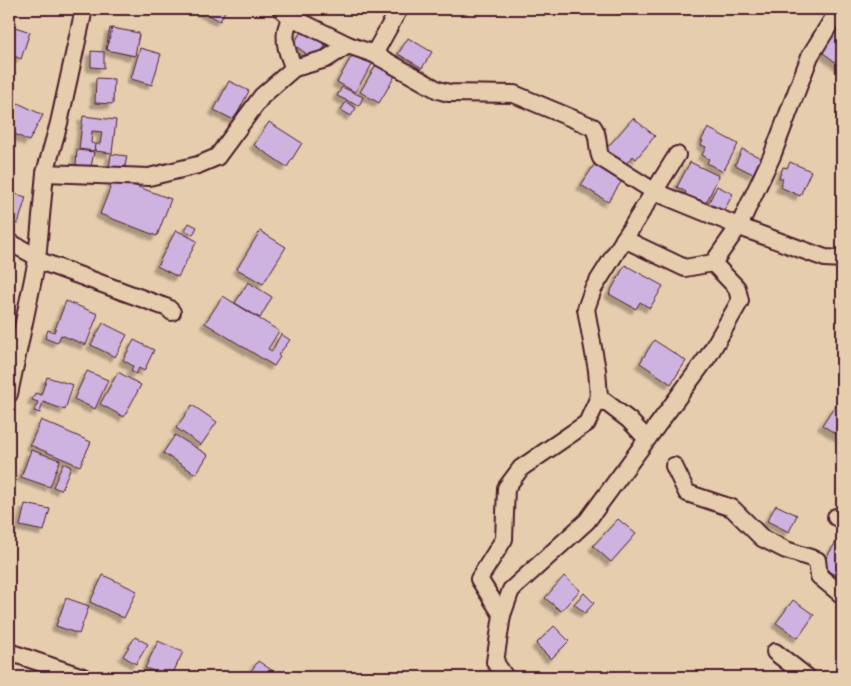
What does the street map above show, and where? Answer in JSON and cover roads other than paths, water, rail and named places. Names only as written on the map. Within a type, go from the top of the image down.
[{"type":"street","points":[[9,394],[37,258],[45,174],[84,9]]},
{"type":"street","points":[[374,54],[399,9]]},
{"type":"street","points":[[624,239],[685,268],[713,263],[739,226],[772,156],[810,56],[839,9]]},
{"type":"street","points":[[294,68],[286,52],[286,13],[348,45],[374,54],[438,90],[514,94],[593,127],[597,132],[598,152],[601,158],[655,192],[825,258],[842,260]]},
{"type":"street","points":[[45,174],[149,177],[198,165],[217,157],[262,96],[294,68],[326,59],[348,45]]},
{"type":"street","points":[[502,616],[479,579],[504,539],[506,488],[521,468],[587,423],[599,397],[597,370],[586,309],[593,289],[677,155]]},
{"type":"street","points":[[9,242],[37,258],[168,308],[172,312]]},
{"type":"street","points":[[505,677],[495,662],[502,616],[511,590],[587,520],[708,356],[740,301],[737,288],[713,263]]},
{"type":"street","points":[[599,397],[629,420],[647,439]]},
{"type":"street","points":[[674,466],[687,493],[732,508],[762,538],[786,550],[817,560],[820,576],[842,595]]},
{"type":"street","points":[[9,652],[83,677]]},
{"type":"street","points":[[775,652],[807,677]]}]
